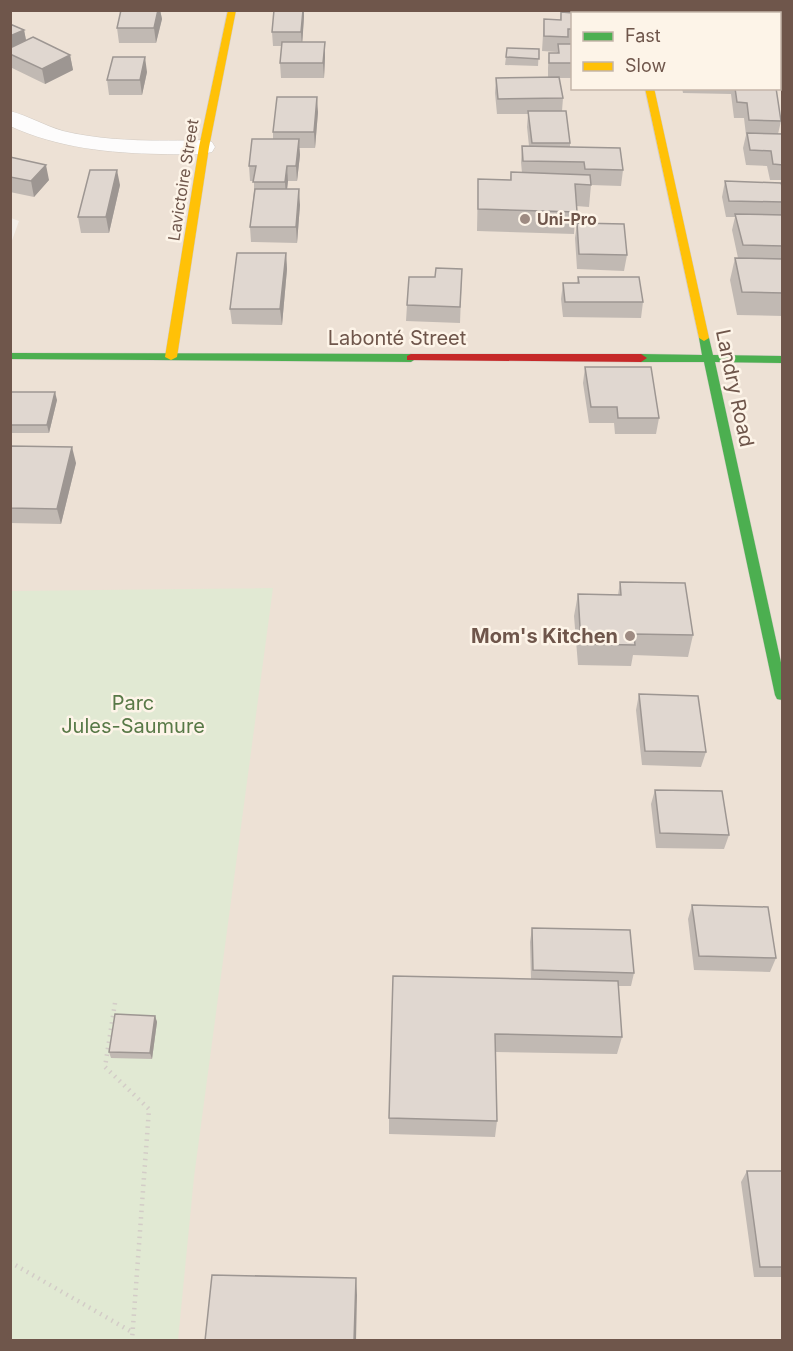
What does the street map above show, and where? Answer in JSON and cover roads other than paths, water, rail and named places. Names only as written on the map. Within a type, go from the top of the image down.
[{"type":"street","name":"Lavictoire Street","points":[[171,357],[204,147],[231,10]]},
{"type":"street","name":"Landry Road","points":[[650,90],[783,695]]},
{"type":"street","points":[[10,118],[45,133],[98,143],[161,148],[204,147]]},
{"type":"street","name":"Labonté Street","points":[[10,356],[783,359]]},
{"type":"place","name":"Uni-Pro","points":[[525,219]]},
{"type":"place","name":"Mom's Kitchen","points":[[630,636]]},
{"type":"park label","name":"Parc Jules-Saumure","points":[[133,714]]}]
